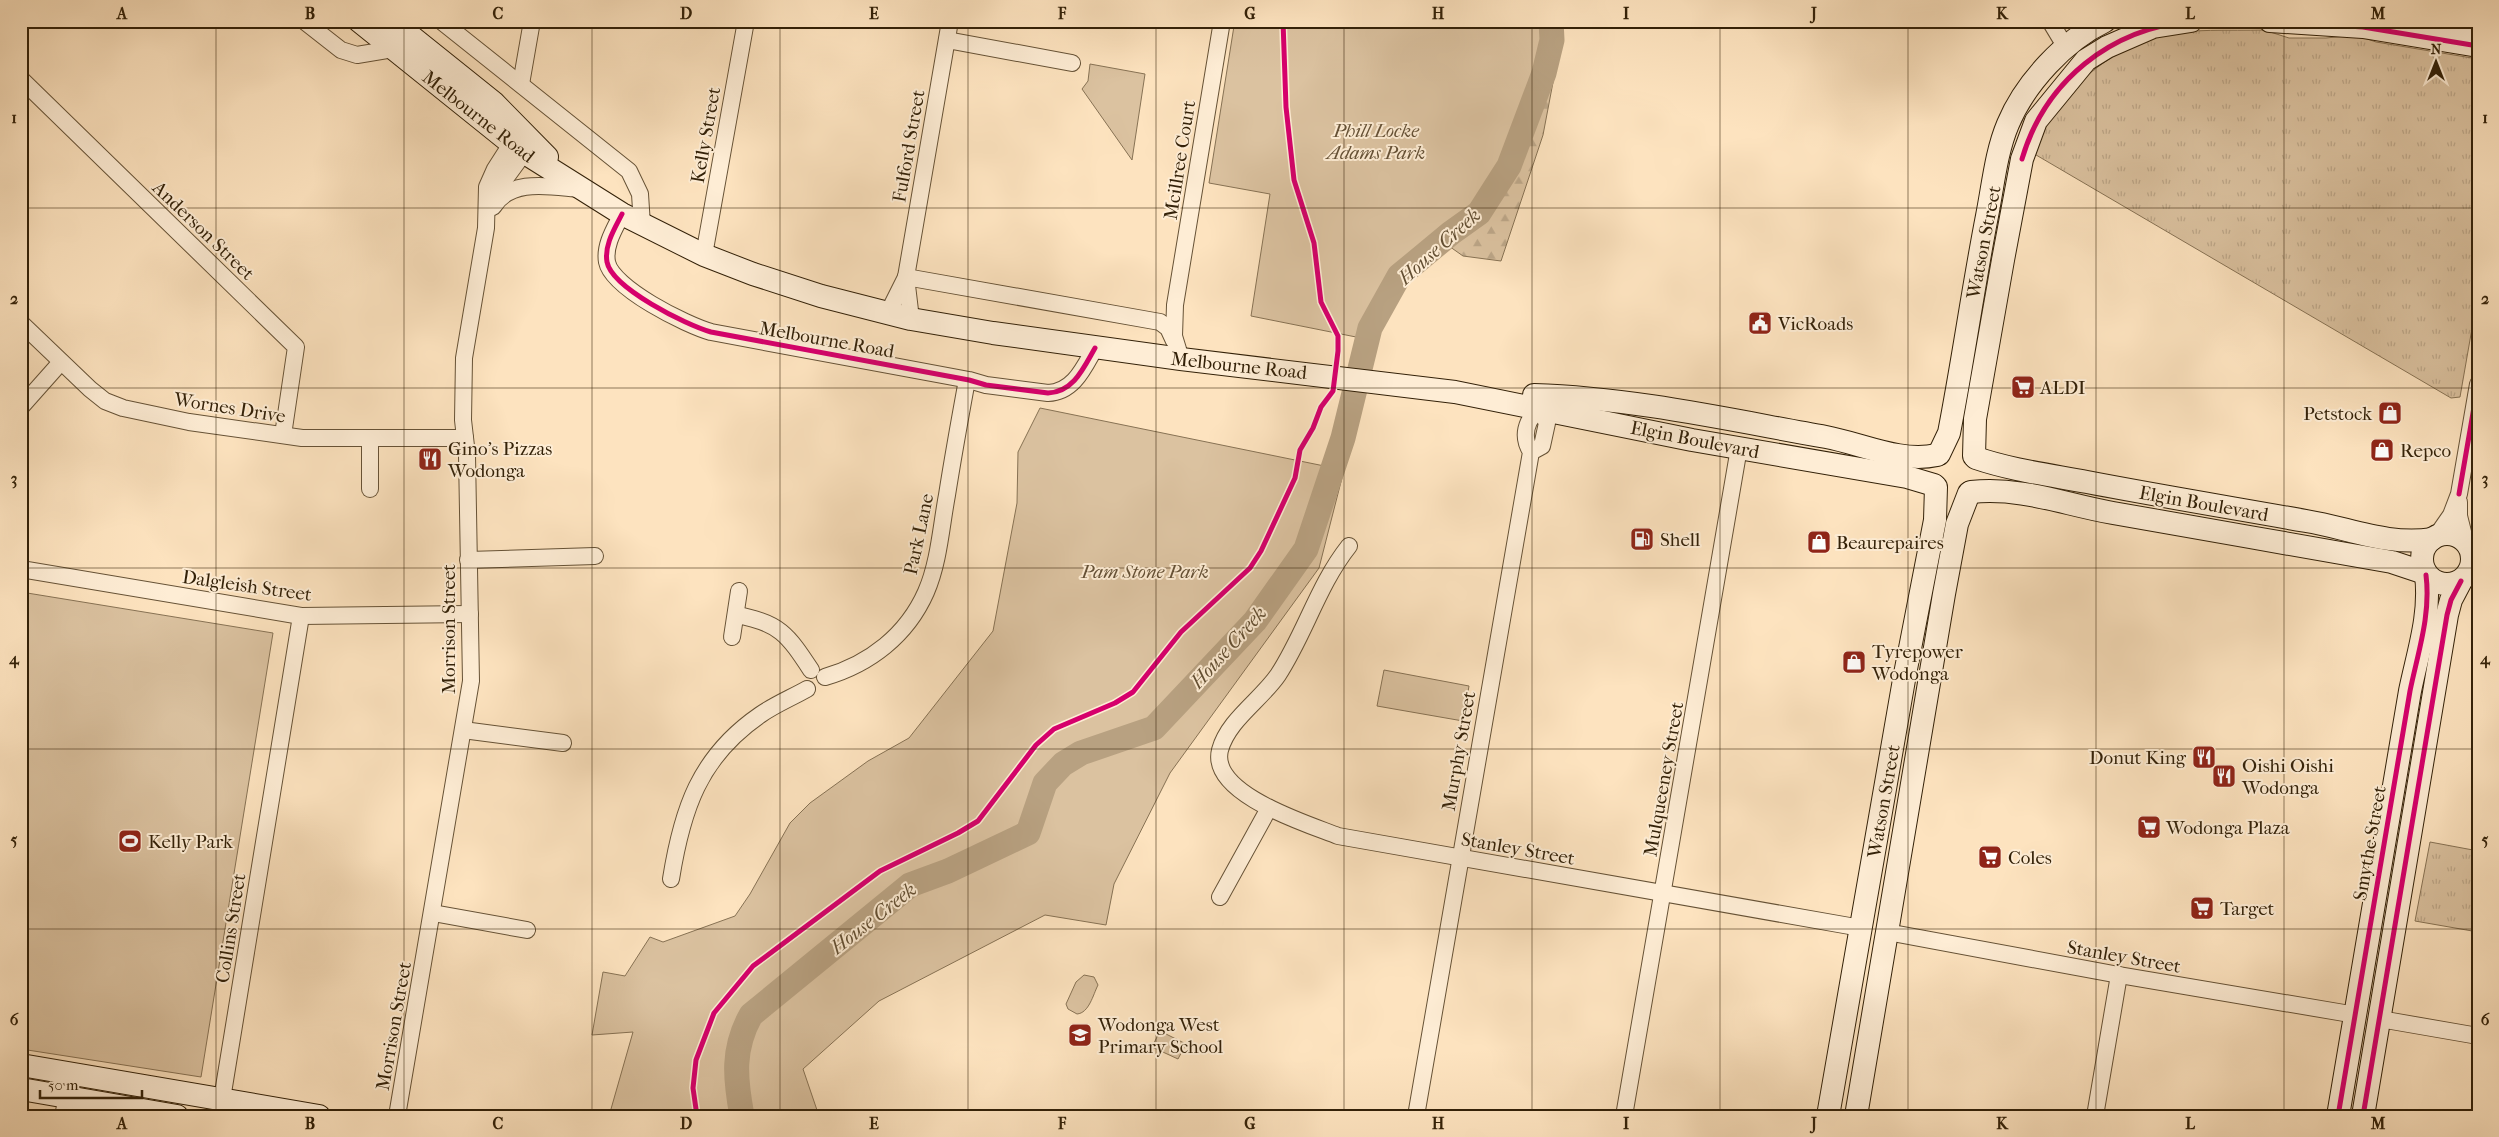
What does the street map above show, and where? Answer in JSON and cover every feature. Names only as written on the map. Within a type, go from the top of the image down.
[{"type":"street","points":[[304,21],[341,50],[357,55],[390,33]]},
{"type":"street","name":"Melbourne Road","points":[[359,21],[390,33],[493,102],[521,145],[575,184],[622,214],[704,255],[753,274],[821,296],[888,313],[993,333],[1095,348],[1178,351],[1383,383]]},
{"type":"street","points":[[441,21],[629,171],[640,194],[642,224]]},
{"type":"street","points":[[521,84],[532,21]]},
{"type":"street","name":"Kelly Street","points":[[704,255],[746,21]]},
{"type":"street","name":"Fulford Street","points":[[911,318],[906,278],[950,21]]},
{"type":"street","name":"Mcillree Court","points":[[1178,351],[1173,325],[1222,21]]},
{"type":"street","points":[[2050,21],[2073,34],[2086,60]]},
{"type":"street","points":[[2073,34],[2105,21]]},
{"type":"street","name":"Watson Street","points":[[1975,457],[1975,419],[2022,159],[2028,138],[2043,110],[2086,60],[2130,36],[2153,28],[2191,21]]},
{"type":"street","points":[[2270,21],[2386,26],[2478,46]]},
{"type":"street","points":[[2448,21],[2478,26]]},
{"type":"street","name":"Watson Street","points":[[1938,454],[1949,433],[1979,258],[2000,150],[2015,111],[2073,34]]},
{"type":"street","points":[[947,40],[1072,63]]},
{"type":"street","name":"Anderson Street","points":[[21,79],[296,347],[283,435]]},
{"type":"street","name":"Morrison Street","points":[[486,228],[493,207],[521,145]]},
{"type":"street","name":"Morrison Street","points":[[397,1116],[433,913],[471,680],[464,358],[486,228],[487,187],[521,145]]},
{"type":"street","points":[[2000,150],[2022,159]]},
{"type":"street","name":"Morrison Street","points":[[493,207],[501,195],[515,188],[575,184]]},
{"type":"street","name":"Melbourne Road","points":[[622,214],[607,252],[611,270],[616,277],[654,306],[682,323],[723,335],[986,385],[1054,392],[1077,379],[1095,348]]},
{"type":"street","points":[[1979,258],[2003,260]]},
{"type":"street","name":"Melbourne Road","points":[[906,278],[1160,322],[1167,326],[1178,351]]},
{"type":"street","name":"Fulford Street","points":[[888,313],[906,278]]},
{"type":"street","points":[[1149,320],[1166,315],[1176,305]]},
{"type":"street","name":"Wornes Drive","points":[[21,323],[105,401],[124,408],[189,422],[324,440],[465,438]]},
{"type":"street","points":[[21,407],[61,362]]},
{"type":"street","name":"Park Lane","points":[[818,673],[852,669],[880,651],[896,636],[926,592],[936,559],[967,380]]},
{"type":"street","name":"Elgin Boulevard","points":[[1383,383],[1588,408],[1688,412],[1845,441],[1902,456],[1919,457],[1938,454]]},
{"type":"street","points":[[2339,1107],[2365,1109],[2422,775],[2448,609],[2467,577],[2472,562],[2470,543],[2459,516],[2459,494],[2478,384]]},
{"type":"street","name":"Murphy Street","points":[[1416,1116],[1531,452],[1525,443],[1528,419],[1540,402]]},
{"type":"street","name":"Elgin Boulevard","points":[[1588,408],[1692,440],[1907,477],[1935,486]]},
{"type":"street","points":[[1688,412],[1686,429],[1692,440]]},
{"type":"street","points":[[370,438],[370,489]]},
{"type":"street","name":"Mulqueeney Street","points":[[1624,1116],[1739,448]]},
{"type":"street","points":[[1950,448],[1958,448],[1975,457],[1980,474],[1978,482],[1970,493],[1961,496],[1948,496],[1935,486],[1930,468],[1938,454],[1950,448]]},
{"type":"street","name":"Elgin Boulevard","points":[[1975,457],[2007,467],[2332,525],[2388,541],[2412,542],[2434,538]]},
{"type":"street","name":"Watson Street","points":[[1828,1116],[1905,674],[1935,520],[1935,486]]},
{"type":"street","name":"Elgin Boulevard","points":[[1970,493],[1998,490],[2025,492],[2083,507],[2392,562],[2426,574]]},
{"type":"street","name":"Watson Street","points":[[1856,1116],[1944,594],[1957,524],[1970,493]]},
{"type":"street","points":[[2459,494],[2451,515],[2423,554],[2426,574],[2442,584],[2467,577]]},
{"type":"street","points":[[2434,538],[2453,534],[2470,543]]},
{"type":"street","name":"Stanley Street","points":[[1349,546],[1336,563],[1305,627],[1277,676],[1236,722],[1220,750],[1220,764],[1223,772],[1239,790],[1269,808],[1338,836],[1861,928]]},
{"type":"street","points":[[468,560],[594,556]]},
{"type":"street","name":"Dalgleish Street","points":[[21,568],[301,616],[470,614]]},
{"type":"street","name":"Smythe Street","points":[[2339,1107],[2398,771],[2410,691],[2428,612],[2426,574]]},
{"type":"street","points":[[1921,590],[1944,594]]},
{"type":"street","points":[[732,637],[739,591]]},
{"type":"street","points":[[671,878],[677,842],[689,801],[714,756],[760,715],[807,689],[820,691],[825,685],[818,673],[788,636],[779,628],[750,617],[736,615]]},
{"type":"street","name":"Collins Street","points":[[221,1107],[301,616]]},
{"type":"street","points":[[1905,674],[1930,679]]},
{"type":"street","points":[[2410,691],[2435,695]]},
{"type":"street","points":[[463,730],[563,744]]},
{"type":"street","points":[[2398,771],[2422,775]]},
{"type":"street","points":[[1220,898],[1269,808]]},
{"type":"street","points":[[1869,882],[1894,886]]},
{"type":"street","points":[[433,913],[527,930]]},
{"type":"street","points":[[1861,928],[1887,932]]},
{"type":"street","name":"Stanley Street","points":[[1887,932],[2119,976],[2356,1015]]},
{"type":"street","points":[[2364,961],[2390,965]]},
{"type":"street","points":[[2094,1116],[2119,976]]},
{"type":"street","points":[[1852,978],[1878,982]]},
{"type":"street","points":[[2356,1015],[2478,1036]]},
{"type":"street","points":[[21,1065],[71,1073],[221,1107],[318,1116]]},
{"type":"street","points":[[65,1106],[71,1073]]},
{"type":"street","points":[[21,1089],[65,1106],[177,1116]]},
{"type":"green space","name":"Phill Locke Adams Park","points":[[1242,21],[1551,21],[1552,40],[1544,73],[1509,166],[1479,213],[1451,233],[1399,276],[1366,339],[1251,316],[1270,194],[1209,183],[1234,26],[1241,27]]},
{"type":"green space","points":[[1550,21],[1558,56],[1543,135],[1501,261],[1463,256],[1439,239]]},
{"type":"green space","points":[[2264,30],[2289,38],[2326,38],[2356,35],[2376,42],[2478,59],[2478,294],[2460,397],[2451,398],[2031,152],[2050,119],[2071,91],[2097,68],[2129,48],[2154,37],[2170,33]]},
{"type":"green space","points":[[1090,64],[1145,74],[1132,160],[1082,89],[1088,81]]},
{"type":"green space","name":"Pam Stone Park","points":[[1040,408],[1344,470],[1319,568],[1170,773],[1114,884],[1106,925],[1045,915],[879,1001],[803,1069],[819,1116],[609,1116],[633,1032],[592,1035],[603,972],[625,976],[650,937],[663,942],[735,916],[750,894],[790,823],[810,803],[868,761],[909,738],[993,631],[1017,503],[1018,452]]},
{"type":"green space","name":"Kelly Park","points":[[21,592],[273,633],[201,1077],[21,1049]]},
{"type":"green space","points":[[1384,670],[1469,686],[1463,721],[1377,706]]},
{"type":"green space","points":[[2478,825],[2478,932],[2415,921],[2430,842],[2473,850]]},
{"type":"green space","points":[[1084,975],[1094,977],[1098,985],[1088,1007],[1077,1014],[1068,1009],[1066,1004],[1076,982]]},
{"type":"green space","points":[[1164,1033],[1186,1044],[1178,1059],[1152,1047],[1158,1035]]},
{"type":"waterway","name":"House Creek","points":[[742,1116],[737,1076],[738,1052],[751,1015],[910,885],[948,871],[1028,833],[1045,783],[1063,764],[1081,753],[1154,728],[1255,621],[1306,549],[1343,438],[1370,328],[1399,276],[1451,233],[1479,213],[1509,166],[1544,73],[1552,40],[1551,21]]},
{"type":"cycle path","points":[[697,1116],[693,1088],[696,1060],[714,1013],[753,966],[880,871],[958,833],[978,821],[1036,745],[1054,729],[1115,703],[1133,692],[1181,632],[1250,568],[1261,551],[1295,478],[1300,450],[1313,428],[1321,407],[1333,391],[1338,351],[1338,336],[1321,302],[1314,243],[1294,180],[1286,107],[1283,21]]},
{"type":"cycle path","points":[[2022,159],[2033,131],[2047,106],[2064,83],[2085,64],[2108,48],[2134,35],[2161,26],[2191,21]]},
{"type":"cycle path","points":[[2270,21],[2363,27],[2478,46]]},
{"type":"cycle path","points":[[622,214],[607,249],[607,262],[612,272],[636,294],[668,314],[711,332],[969,380],[986,385],[1048,393],[1057,392],[1071,383],[1082,370],[1095,348]]},
{"type":"cycle path","points":[[2459,494],[2478,384]]},
{"type":"cycle path","points":[[2338,1116],[2410,691],[2425,619],[2427,605],[2426,575]]},
{"type":"cycle path","points":[[2363,1116],[2447,615],[2451,600],[2461,581]]},
{"type":"place","name":"VicRoads","points":[[1760,323]]},
{"type":"place","name":"ALDI","points":[[2023,387]]},
{"type":"place","name":"Petstock","points":[[2390,413]]},
{"type":"place","name":"Repco","points":[[2382,450]]},
{"type":"place","name":"Gino's Pizzas Wodonga","points":[[430,459]]},
{"type":"place","name":"Shell","points":[[1642,539]]},
{"type":"place","name":"Beaurepaires","points":[[1819,542]]},
{"type":"place","name":"Tyrepower Wodonga","points":[[1854,662]]},
{"type":"place","name":"Donut King","points":[[2204,757]]},
{"type":"place","name":"Oishi Oishi Wodonga","points":[[2224,776]]},
{"type":"place","name":"Wodonga Plaza","points":[[2149,827]]},
{"type":"place","name":"Kelly Park","points":[[130,841]]},
{"type":"place","name":"Coles","points":[[1990,857]]},
{"type":"place","name":"Target","points":[[2202,908]]},
{"type":"place","name":"Wodonga West Primary School","points":[[1080,1035]]}]
